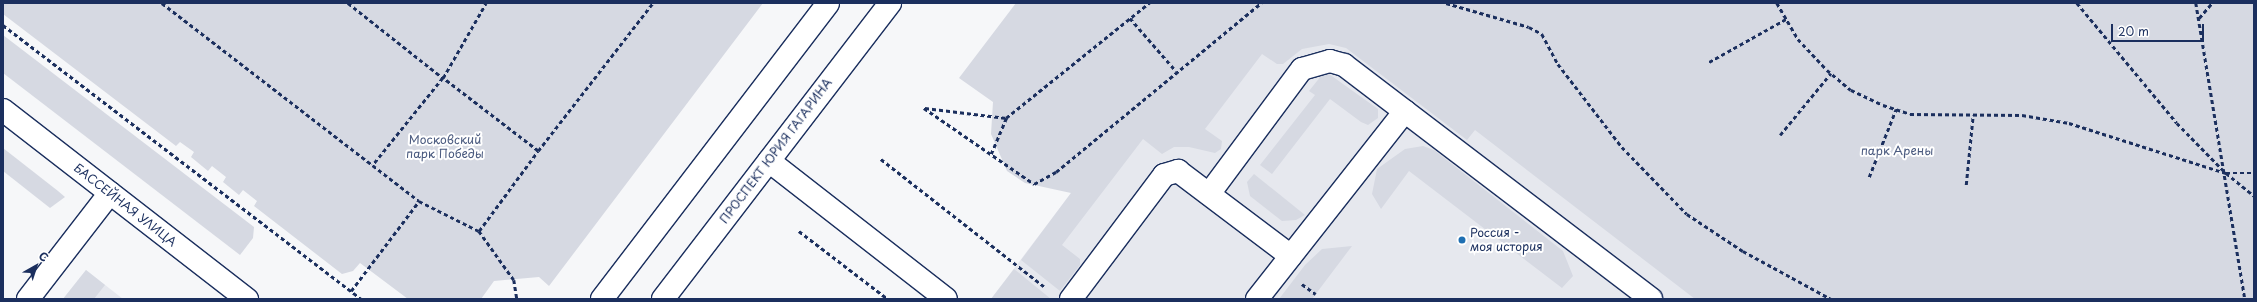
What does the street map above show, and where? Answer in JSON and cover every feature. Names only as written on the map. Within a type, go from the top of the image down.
[{"type":"main road","points":[[602,299],[828,3]]},
{"type":"main road","name":"ПРОСПЕКТ ЮРИЯ ГАГАРИНА","points":[[663,299],[890,3]]},
{"type":"main road","points":[[1209,194],[1302,69],[1330,61],[1344,65],[1651,299]]},
{"type":"main road","name":"БАССЕЙНАЯ УЛИЦА","points":[[3,110],[247,299]]},
{"type":"main road","points":[[1257,299],[1405,111]]},
{"type":"main road","points":[[769,161],[946,299]]},
{"type":"main road","points":[[1074,298],[1164,175],[1178,171],[1291,256]]},
{"type":"main road","points":[[28,299],[110,193]]},
{"type":"path","points":[[162,3],[419,201],[479,231],[514,280],[517,299]]},
{"type":"path","points":[[348,3],[538,151]]},
{"type":"path","points":[[373,165],[443,78],[486,3]]},
{"type":"path","points":[[479,231],[538,151],[653,3]]},
{"type":"path","points":[[991,154],[1006,118],[1149,3]]},
{"type":"path","points":[[1006,118],[924,108],[1034,184],[1056,172],[1176,71],[1261,3]]},
{"type":"path","points":[[1446,3],[1529,26],[1542,34],[1558,64],[1622,147],[1687,214],[1743,251],[1831,299]]},
{"type":"path","points":[[1777,3],[1798,38],[1831,73],[1851,90],[1910,114],[2022,115],[2069,123],[2226,173],[2254,173]]},
{"type":"path","points":[[2077,3],[2178,123],[2226,173],[2254,196]]},
{"type":"path","points":[[2196,3],[2226,173],[2245,299]]},
{"type":"path","points":[[2199,19],[2212,3]]},
{"type":"path","points":[[1130,18],[1176,71]]},
{"type":"path","points":[[1709,62],[1786,19]]},
{"type":"path","points":[[3,25],[361,299]]},
{"type":"path","points":[[1780,135],[1831,73]]},
{"type":"path","points":[[1869,177],[1896,109]]},
{"type":"path","points":[[1966,185],[1973,115]]},
{"type":"path","points":[[880,159],[1048,289]]},
{"type":"path","points":[[351,291],[419,201]]},
{"type":"path","points":[[798,230],[888,299]]},
{"type":"shaded area","points":[[1297,3],[1731,299],[991,299],[1071,193]]},
{"type":"shaded area","points":[[86,270],[123,299],[63,299]]},
{"type":"green space","name":"Московский парк Победы","points":[[3,3],[763,3],[549,286],[539,277],[494,281],[481,299],[408,299],[360,263],[353,271],[342,274],[254,206],[257,201],[243,190],[239,195],[223,182],[226,177],[212,166],[208,171],[191,157],[194,152],[180,142],[176,146],[3,14]]},
{"type":"green space","name":"парк Арены","points":[[1016,3],[2254,3],[2254,299],[1695,299],[1475,130],[1467,140],[1346,48],[1329,44],[1302,49],[1283,64],[1277,64],[1262,54],[1205,129],[1222,141],[1221,149],[1215,153],[1189,147],[1174,147],[1162,154],[1143,139],[1062,245],[1080,259],[1080,265],[1060,291],[1021,260],[1071,193],[1025,183],[1007,171],[991,134],[993,102],[959,78]]},
{"type":"green space","points":[[3,35],[254,227],[253,238],[240,255],[3,73]]},
{"type":"green space","points":[[1329,74],[1378,109],[1378,118],[1368,125],[1361,122],[1330,99],[1272,174],[1260,165],[1315,95],[1309,91],[1321,76]]},
{"type":"green space","points":[[1423,146],[1434,150],[1563,251],[1573,276],[1562,288],[1409,171],[1381,209],[1372,194],[1377,169],[1405,149]]},
{"type":"green space","points":[[3,148],[65,197],[50,208],[3,171]]},
{"type":"green space","points":[[1254,174],[1305,215],[1296,220],[1282,221],[1250,196],[1247,182]]},
{"type":"green space","points":[[1352,246],[1312,299],[1279,299],[1305,265],[1322,249]]},
{"type":"green space","points":[[1014,269],[1051,299],[991,299]]},
{"type":"green space","points":[[86,270],[105,285],[94,299],[63,299]]},
{"type":"place","name":"Россия - моя история","points":[[1462,240]]}]
